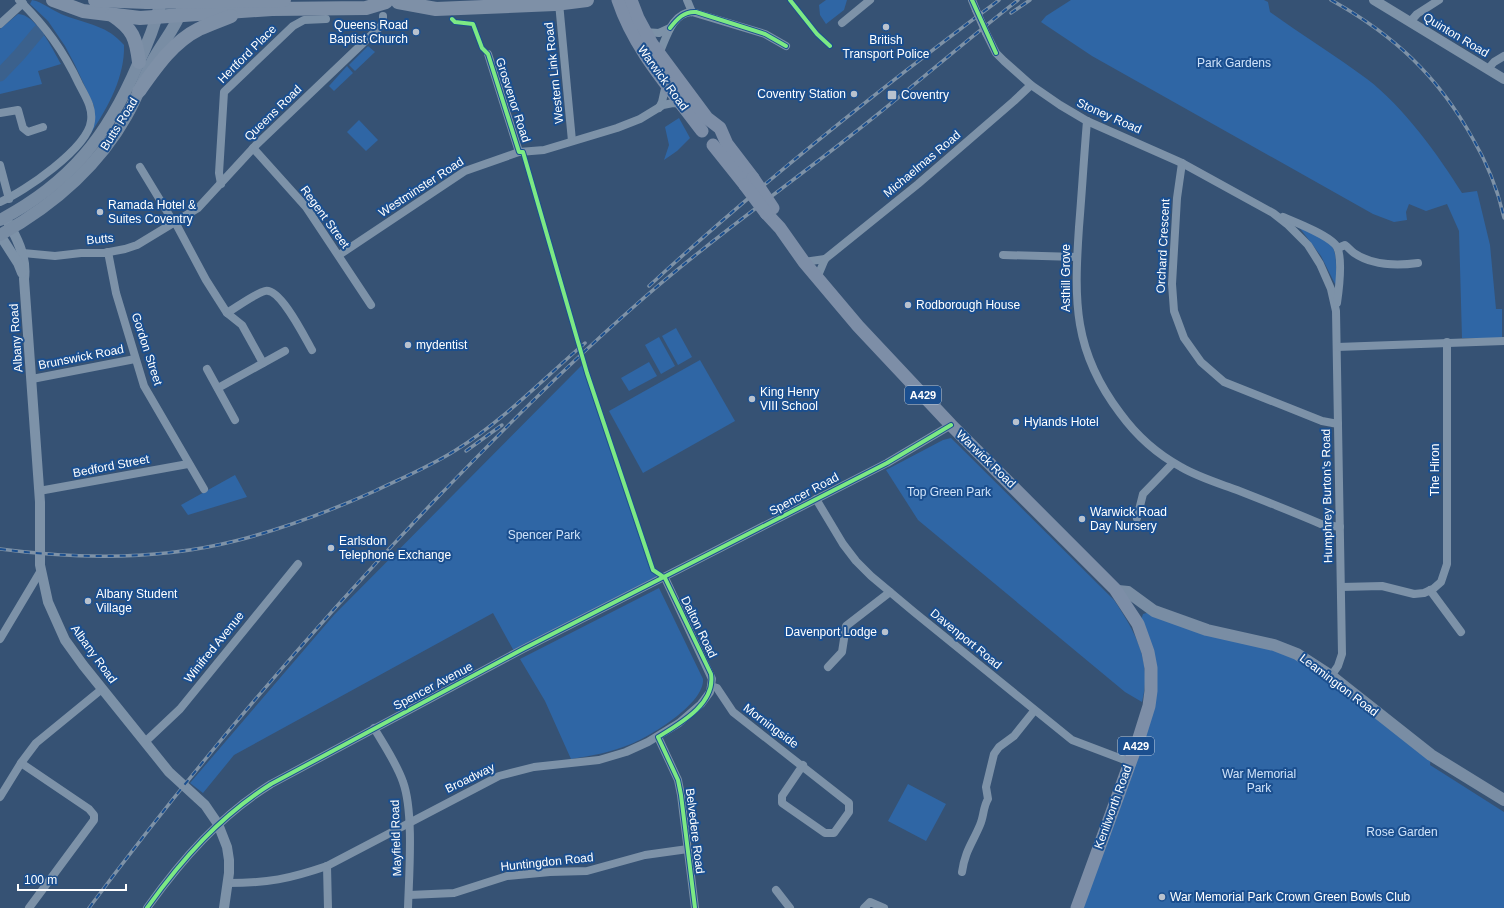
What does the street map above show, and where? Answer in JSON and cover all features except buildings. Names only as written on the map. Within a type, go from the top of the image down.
[{"type":"highway","points":[[52,0],[83,11],[140,18],[157,5]]},
{"type":"highway","points":[[95,0],[157,5],[284,0],[436,9],[559,3],[587,0]]},
{"type":"highway","points":[[157,5],[180,16],[272,9],[389,7],[463,0]]},
{"type":"highway","points":[[139,91],[168,53],[181,40],[199,29],[240,11]]},
{"type":"highway","points":[[111,15],[122,22],[132,35],[136,44],[139,62]]},
{"type":"main road","name":"Butts Road","points":[[0,235],[27,220],[50,203],[71,186],[94,162],[112,139],[139,91],[160,46],[180,16],[185,0]]},
{"type":"main road","name":"Warwick Road","points":[[618,0],[630,31],[653,68],[702,131],[703,140],[707,144],[717,135]]},
{"type":"main road","name":"Warwick Road","points":[[631,0],[644,32],[704,113],[717,135],[770,210],[780,228],[817,278],[858,326],[952,425],[1118,591],[1143,613]]},
{"type":"main road","name":"Butts Road","points":[[2,219],[41,195],[68,172],[84,157],[111,120],[139,62],[157,5]]},
{"type":"main road","points":[[702,131],[707,126],[717,135]]},
{"type":"main road","name":"Leamington Road","points":[[1118,591],[1128,592],[1143,613],[1289,650],[1303,657],[1331,676],[1431,755],[1504,800]]},
{"type":"main road","name":"Kenilworth Road","points":[[1077,908],[1143,726],[1151,691],[1151,668],[1144,637],[1143,613]]},
{"type":"street","points":[[687,0],[692,12]]},
{"type":"street","points":[[842,23],[870,0]]},
{"type":"street","name":"Stoney Road","points":[[972,0],[996,53],[1030,85],[1087,121],[1182,163],[1273,213],[1313,231],[1331,241],[1338,248],[1345,245],[1354,253],[1375,262],[1401,265],[1418,263]]},
{"type":"street","name":"Quinton Road","points":[[1374,0],[1504,80]]},
{"type":"street","points":[[1410,22],[1417,14],[1439,0]]},
{"type":"street","points":[[0,24],[21,2],[46,28],[65,54],[88,102],[91,120],[89,130],[83,140],[70,153],[27,187],[8,199],[0,202]]},
{"type":"street","name":"Western Link Road","points":[[559,3],[572,141]]},
{"type":"street","name":"Queens Road","points":[[175,222],[198,208],[253,148],[383,24],[389,7]]},
{"type":"street","points":[[653,68],[670,28],[679,17],[692,12],[758,32],[786,46]]},
{"type":"street","name":"Hertford Place","points":[[221,184],[219,173],[224,92],[293,26],[304,20],[326,19]]},
{"type":"street","points":[[644,32],[659,33],[670,28]]},
{"type":"street","name":"Grosvenor Road","points":[[488,54],[519,152]]},
{"type":"street","points":[[1488,70],[1494,62],[1504,56]]},
{"type":"street","points":[[659,108],[666,84]]},
{"type":"street","name":"Michaelmas Road","points":[[817,278],[825,259],[918,184],[1014,102],[1030,85]]},
{"type":"street","name":"Westminster Road","points":[[339,255],[465,171],[519,152],[544,150],[617,128],[640,120],[669,103],[682,104]]},
{"type":"street","points":[[0,113],[18,110],[23,128],[28,132],[43,126]]},
{"type":"street","name":"Asthill Grove","points":[[1087,121],[1077,257],[1076,300],[1086,352],[1093,371],[1105,393],[1131,428],[1150,446],[1173,463],[1195,474],[1321,524],[1340,527]]},
{"type":"street","name":"Regent Street","points":[[253,148],[306,207],[371,305]]},
{"type":"street","name":"Orchard Crescent","points":[[1182,163],[1177,198],[1172,284],[1174,311],[1184,338],[1204,366],[1229,384],[1322,422],[1338,424]]},
{"type":"street","points":[[0,165],[8,199]]},
{"type":"street","points":[[140,167],[175,222],[206,280],[226,313],[242,325],[263,363]]},
{"type":"street","name":"Stoney Road","points":[[1273,213],[1297,233],[1320,264]]},
{"type":"street","name":"Albany Road","points":[[2,219],[11,228],[23,253],[26,271],[24,279]]},
{"type":"street","name":"Butts","points":[[23,253],[55,256],[108,252],[138,245],[175,222]]},
{"type":"street","name":"Albany Road","points":[[0,235],[18,263],[24,279],[39,491],[40,572],[48,602],[58,626],[74,652],[102,689],[175,779],[205,805],[218,824],[227,847],[229,873],[224,908]]},
{"type":"street","name":"Humphrey Burton's Road","points":[[1331,676],[1338,666],[1342,654],[1336,347],[1336,312],[1339,286],[1338,248]]},
{"type":"street","name":"Gordon Street","points":[[108,252],[113,280],[144,386],[188,464],[204,489]]},
{"type":"street","points":[[1003,255],[1077,257]]},
{"type":"street","points":[[804,262],[825,259]]},
{"type":"street","name":"Humphrey Burton's Road","points":[[1320,264],[1331,289],[1336,312]]},
{"type":"street","points":[[226,313],[265,291],[272,292],[281,298],[312,350]]},
{"type":"street","points":[[1336,347],[1504,341]]},
{"type":"street","name":"The Hiron","points":[[1430,590],[1441,582],[1447,564],[1447,342]]},
{"type":"street","points":[[218,388],[285,351]]},
{"type":"street","name":"Brunswick Road","points":[[32,379],[135,359]]},
{"type":"street","points":[[207,369],[235,420]]},
{"type":"street","name":"Spencer Road","points":[[665,578],[888,463],[952,425]]},
{"type":"street","points":[[1137,518],[1143,494],[1173,463]]},
{"type":"street","name":"Bedford Street","points":[[39,491],[188,464]]},
{"type":"street","name":"Davenport Road","points":[[816,499],[848,550],[871,576],[890,592],[1034,711],[1076,742],[1130,762]]},
{"type":"street","name":"Winifred Avenue","points":[[145,742],[180,709],[298,564]]},
{"type":"street","points":[[0,639],[40,572]]},
{"type":"street","name":"Dalton Road","points":[[665,578],[711,674],[712,686]]},
{"type":"street","name":"Spencer Avenue","points":[[147,908],[189,853],[218,824],[249,798],[271,784],[523,649],[665,578]]},
{"type":"street","points":[[1341,587],[1382,586],[1417,594],[1430,590],[1461,632]]},
{"type":"street","points":[[828,668],[842,652],[844,631],[846,626],[890,592]]},
{"type":"street","name":"Broadway","points":[[228,883],[276,881],[327,866],[499,776],[534,767],[599,760],[626,752],[658,737],[679,723],[701,704],[710,692],[712,686]]},
{"type":"street","name":"Morningside","points":[[712,686],[717,688],[732,712],[803,765],[849,803],[849,812],[834,833],[825,833],[782,803],[782,796],[803,765]]},
{"type":"street","points":[[0,797],[21,763],[44,735],[102,689]]},
{"type":"street","points":[[962,872],[965,853],[980,825],[984,806],[988,799],[986,789],[994,754],[999,747],[1014,736],[1034,711]]},
{"type":"street","name":"Mayfield Road","points":[[374,728],[403,780],[407,795],[409,822],[408,908]]},
{"type":"street","name":"Belvedere Road","points":[[658,737],[678,780],[684,807],[695,908]]},
{"type":"street","points":[[21,763],[89,809],[94,815],[94,820],[29,908]]},
{"type":"street","name":"Huntingdon Road","points":[[409,895],[448,894],[507,876],[550,872],[587,871],[645,855],[688,849]]},
{"type":"street","points":[[327,866],[328,908]]},
{"type":"street","points":[[776,890],[790,908]]},
{"type":"street","points":[[864,908],[870,902],[884,908]]},
{"type":"green space","points":[[32,0],[62,14],[104,30],[124,45],[122,69],[114,91],[91,133],[94,120],[94,106],[65,46],[48,21],[30,4]]},
{"type":"green space","points":[[826,0],[847,0],[844,10],[826,24],[820,15],[819,5]]},
{"type":"green space","name":"Park Gardens","points":[[1071,0],[1264,0],[1268,2],[1270,12],[1367,79],[1407,117],[1443,163],[1462,193],[1477,191],[1490,245],[1496,309],[1502,309],[1502,338],[1462,338],[1459,231],[1447,204],[1426,211],[1409,204],[1406,212],[1407,220],[1394,222],[1373,214],[1092,56],[1041,22],[1046,16]]},
{"type":"green space","points":[[18,14],[25,16],[37,26],[49,42],[61,64],[38,71],[42,84],[0,94],[0,29]]},
{"type":"green space","points":[[368,46],[375,52],[355,71],[349,65]]},
{"type":"green space","points":[[347,66],[353,73],[334,91],[329,86]]},
{"type":"green space","points":[[679,118],[690,138],[677,151],[664,160],[669,145],[665,127]]},
{"type":"green space","points":[[359,120],[378,140],[366,151],[347,132]]},
{"type":"green space","points":[[1299,227],[1322,238],[1332,247],[1335,253],[1336,261],[1336,286],[1321,256]]},
{"type":"green space","points":[[676,328],[692,357],[678,365],[662,336]]},
{"type":"green space","points":[[659,337],[675,366],[661,374],[645,345]]},
{"type":"green space","points":[[700,360],[735,421],[643,473],[609,411]]},
{"type":"green space","points":[[649,362],[657,376],[629,391],[621,378]]},
{"type":"green space","name":"Spencer Park","points":[[584,363],[653,570],[665,578],[515,653],[493,613],[234,755],[203,793],[190,783],[334,615]]},
{"type":"green space","name":"Top Green Park","points":[[951,438],[1114,600],[1129,624],[1140,648],[1145,674],[1145,687],[1142,702],[1125,692],[918,520],[886,470],[943,440]]},
{"type":"green space","points":[[235,475],[247,497],[188,515],[181,505]]},
{"type":"green space","points":[[659,588],[703,679],[701,688],[686,708],[675,718],[651,734],[624,747],[571,759],[545,701],[520,659]]},
{"type":"green space","name":"War Memorial Park","points":[[1150,612],[1294,652],[1431,755],[1430,765],[1504,812],[1504,908],[1077,908],[1149,706],[1141,620],[1143,614]]},
{"type":"green space","points":[[908,784],[946,804],[926,841],[888,821]]},
{"type":"waterway","points":[[0,75],[39,31]]},
{"type":"railway","points":[[649,286],[691,248],[820,138],[999,0]]},
{"type":"railway","points":[[89,908],[213,749],[345,597],[437,498],[579,356],[680,267],[862,127],[1018,0]]},
{"type":"railway","points":[[1011,13],[1030,0]]},
{"type":"railway","points":[[1331,0],[1354,13],[1394,43],[1412,59],[1445,96],[1459,116],[1483,158],[1492,177],[1504,218]]},
{"type":"railway","points":[[0,549],[58,555],[148,555],[177,552],[235,541],[306,519],[375,491],[427,467],[456,450],[473,439],[506,413],[585,343]]},
{"type":"railway","points":[[466,451],[502,425]]},
{"type":"cycle path","points":[[790,0],[817,34],[830,46]]},
{"type":"cycle path","points":[[972,0],[996,53]]},
{"type":"cycle path","points":[[670,28],[684,14],[696,12],[765,34],[786,46]]},
{"type":"cycle path","points":[[452,19],[455,22],[473,24],[482,48],[488,54],[519,152],[523,152],[587,373],[653,570],[665,578],[711,674],[711,685],[708,695],[702,704],[676,726],[658,737],[678,780],[695,908]]},
{"type":"cycle path","points":[[147,908],[174,872],[203,840],[235,810],[271,784],[523,649],[887,463],[951,425]]},
{"type":"place","name":"British Transport Police","points":[[886,27]]},
{"type":"place","name":"Queens Road Baptist Church","points":[[416,32]]},
{"type":"place","name":"Coventry Station","points":[[854,94]]},
{"type":"place","name":"Coventry","points":[[892,95]]},
{"type":"place","name":"Ramada Hotel & Suites Coventry","points":[[100,212]]},
{"type":"place","name":"Rodborough House","points":[[908,305]]},
{"type":"place","name":"mydentist","points":[[408,345]]},
{"type":"place","name":"King Henry VIII School","points":[[752,399]]},
{"type":"place","name":"Hylands Hotel","points":[[1016,422]]},
{"type":"place","name":"Warwick Road Day Nursery","points":[[1082,519]]},
{"type":"place","name":"Earlsdon Telephone Exchange","points":[[331,548]]},
{"type":"place","name":"Albany Student Village","points":[[88,601]]},
{"type":"place","name":"Davenport Lodge","points":[[885,632]]},
{"type":"place","name":"War Memorial Park Crown Green Bowls Club","points":[[1162,897]]},
{"type":"park label","name":"Rose Garden","points":[[1402,832]]}]
